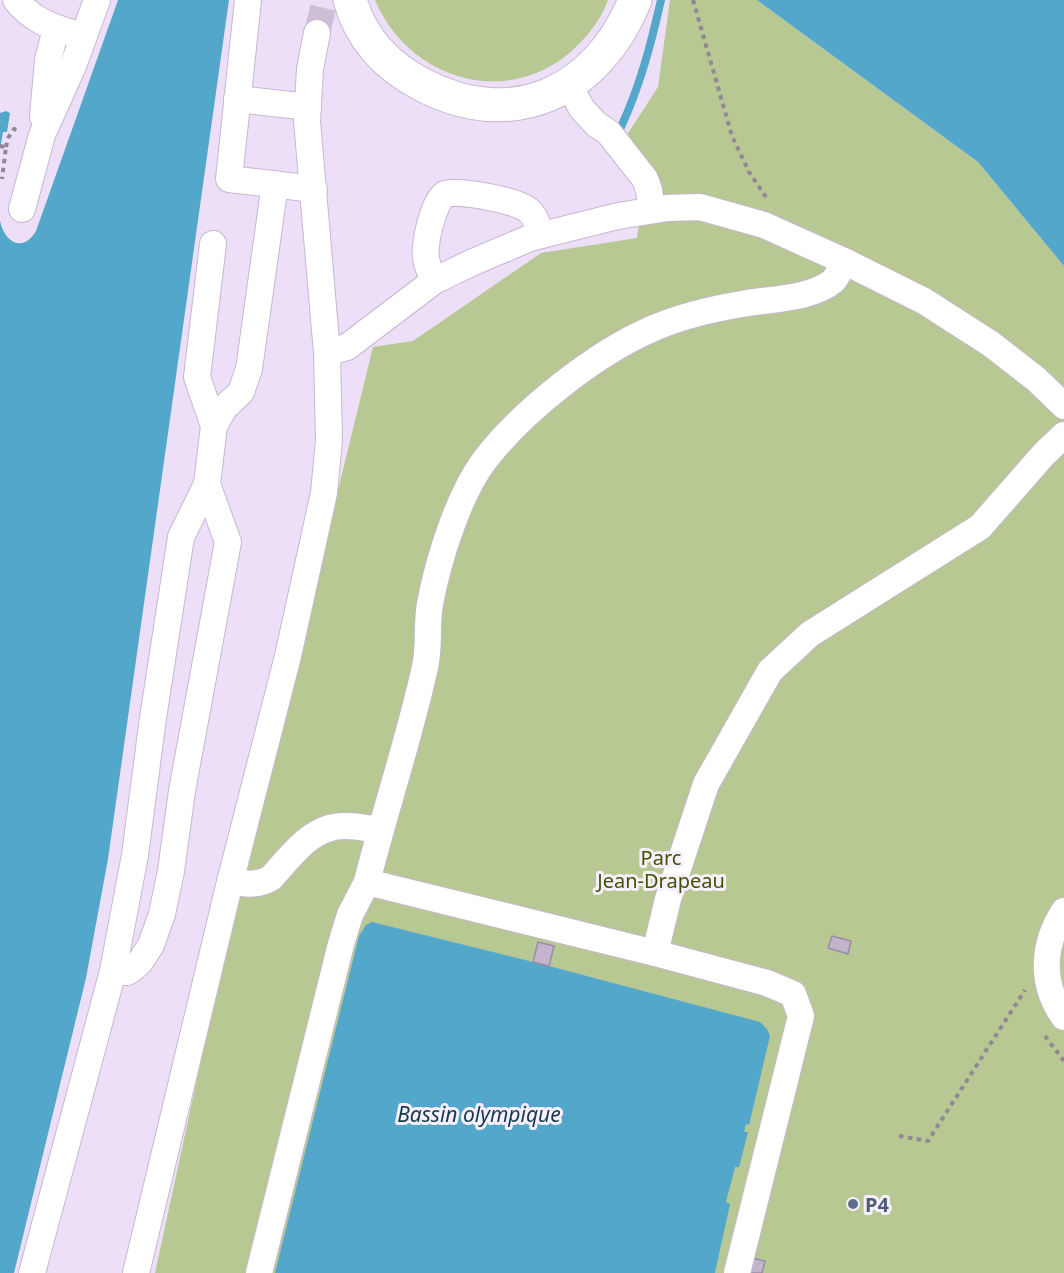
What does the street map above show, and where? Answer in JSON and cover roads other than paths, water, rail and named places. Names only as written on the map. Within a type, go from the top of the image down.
[{"type":"main road","points":[[350,0],[366,36],[387,60],[412,80],[458,100],[485,105],[524,103],[543,97],[567,84],[592,66],[606,51],[618,35],[635,0]]},
{"type":"street","points":[[16,0],[34,18],[56,29],[83,37]]},
{"type":"street","points":[[32,133],[73,66],[97,0]]},
{"type":"street","points":[[248,0],[229,179],[314,189]]},
{"type":"street","points":[[22,209],[32,133],[56,29]]},
{"type":"street","points":[[136,1273],[230,881],[288,656],[324,493],[329,440],[327,353],[308,107],[310,69],[317,33]]},
{"type":"street","points":[[567,84],[582,110],[609,133],[639,170],[649,190],[652,210]]},
{"type":"street","points":[[237,99],[308,107]]},
{"type":"street","points":[[32,1273],[113,971],[135,855],[181,537],[207,484],[214,426],[219,415],[241,392],[249,369],[274,184]]},
{"type":"street","points":[[434,281],[426,258],[426,248],[436,206],[445,194],[460,193],[519,205],[533,215],[541,235]]},
{"type":"street","points":[[327,353],[347,347],[434,281],[471,263],[541,235],[652,210],[686,206],[700,207],[764,225],[924,300],[991,344],[1036,379],[1064,406]]},
{"type":"street","points":[[213,244],[196,377],[214,426]]},
{"type":"street","points":[[260,1273],[341,944],[350,915],[368,882],[380,830],[426,666],[428,620],[435,583],[460,504],[484,461],[522,419],[544,400],[599,358],[632,338],[655,327],[699,313],[815,290],[833,281],[844,261]]},
{"type":"street","points":[[655,953],[668,898],[706,784],[770,670],[810,634],[981,527],[1044,454],[1064,435]]},
{"type":"street","points":[[113,971],[127,972],[132,969],[140,962],[151,945],[158,928],[171,871],[180,807],[228,542],[207,484]]},
{"type":"street","points":[[142,800],[180,807]]},
{"type":"street","points":[[230,881],[256,884],[266,881],[319,830],[346,825],[380,830]]},
{"type":"street","points":[[368,882],[655,953],[767,983],[793,994],[801,1016],[737,1273]]},
{"type":"street","points":[[1064,911],[1055,925],[1048,944],[1047,956],[1047,977],[1056,1005],[1064,1017]]},
{"type":"water","points":[[118,0],[229,0],[108,859],[86,978],[14,1273],[0,1273],[0,221],[6,235],[15,243],[26,242],[36,231]]},
{"type":"water","points":[[757,0],[1064,0],[1064,266],[978,162]]},
{"type":"water","points":[[6,111],[10,113],[7,132],[3,132],[0,150],[0,113]]},
{"type":"water","name":"Bassin olympique","points":[[372,922],[760,1022],[767,1029],[770,1036],[749,1125],[746,1124],[744,1132],[748,1132],[739,1167],[735,1167],[726,1202],[730,1204],[715,1273],[275,1273],[359,936],[366,925]]},
{"type":"waterway","points":[[621,127],[644,65],[661,0]]},
{"type":"tunnel","points":[[317,33],[325,0]]},
{"type":"place","name":"P4","points":[[853,1204]]},
{"type":"park label","name":"Parc Jean-Drapeau","points":[[661,868]]}]
